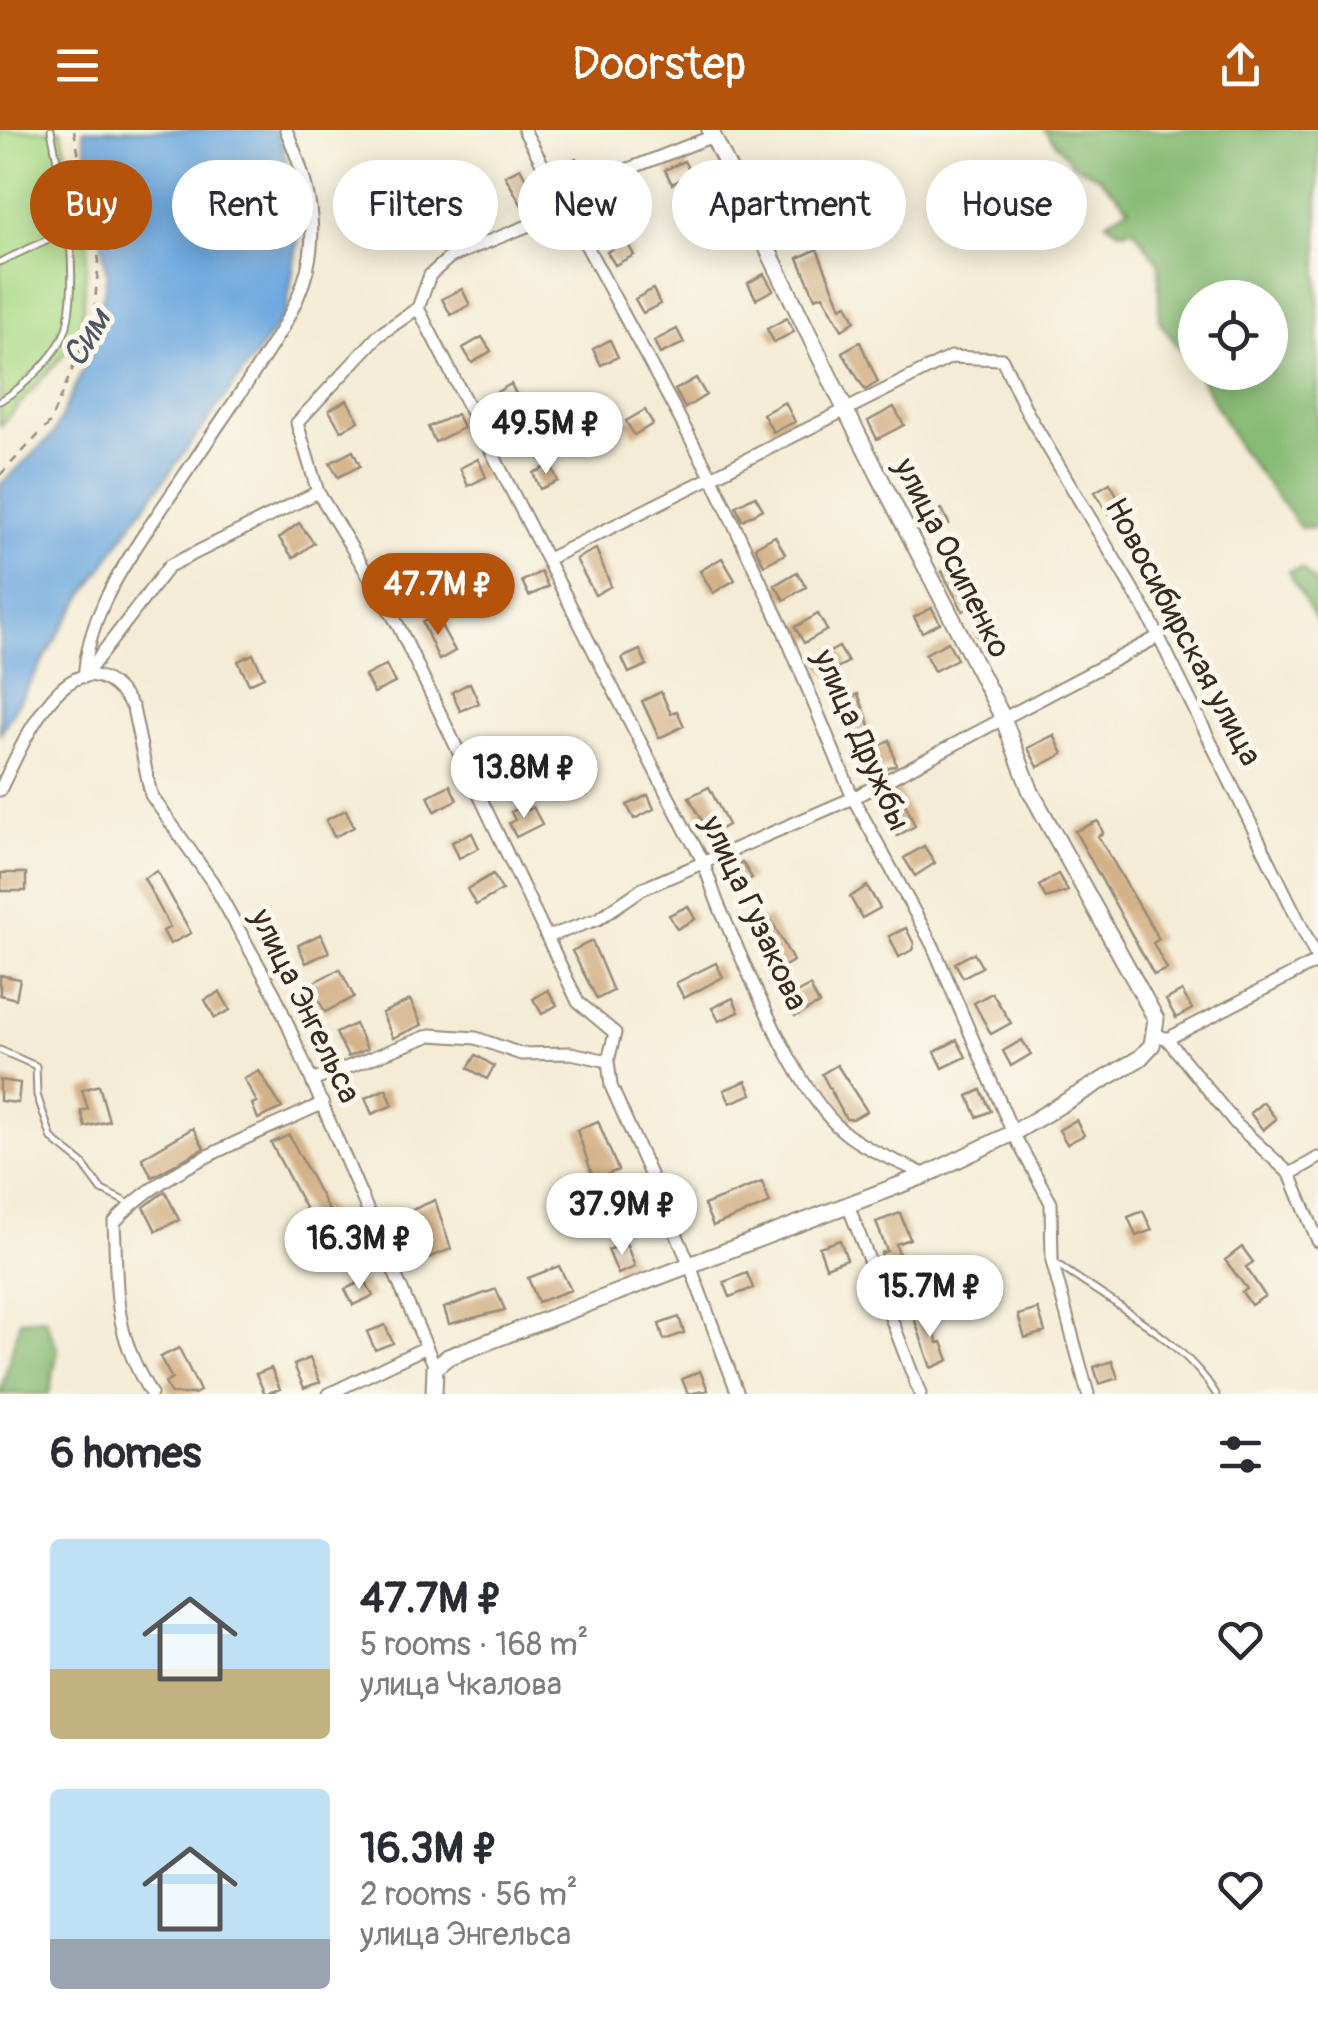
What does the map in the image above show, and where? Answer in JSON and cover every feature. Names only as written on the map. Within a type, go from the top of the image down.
[{"type":"main road","name":"улица Осипенко","points":[[711,133],[846,411],[1003,718],[1031,792],[1156,1019],[1161,1036]]},
{"type":"main road","points":[[434,1394],[435,1367],[448,1357],[926,1175],[1012,1133],[1140,1058],[1161,1036]]},
{"type":"street","points":[[84,678],[93,619],[124,564],[294,314],[311,251],[312,224],[300,162],[286,130]]},
{"type":"street","name":"улица Дружбы","points":[[524,130],[540,160]]},
{"type":"street","points":[[648,160],[711,133]]},
{"type":"street","points":[[518,229],[450,256],[430,274],[418,308],[379,335],[297,423],[318,492],[397,623],[578,1002],[615,1032],[608,1060],[611,1086],[689,1263],[738,1394]]},
{"type":"street","name":"улица Дружбы","points":[[588,250],[712,480],[783,630],[852,798],[933,946],[1012,1133],[1051,1203],[1052,1261],[1088,1394]]},
{"type":"street","name":"улица Гузакова","points":[[418,308],[550,558],[634,730],[706,860],[708,882],[744,962],[815,1100],[844,1132],[926,1175]]},
{"type":"street","name":"Новосибирская улица","points":[[846,411],[951,357],[1002,358],[1028,414],[1148,615],[1318,961]]},
{"type":"street","points":[[550,558],[846,411]]},
{"type":"street","points":[[0,790],[49,697],[67,682],[84,678],[169,566],[318,492]]},
{"type":"street","points":[[547,937],[598,919],[642,889],[852,798],[1156,638]]},
{"type":"street","name":"улица Энгельса","points":[[84,678],[110,682],[133,708],[151,795],[213,883],[275,995],[435,1367]]},
{"type":"street","points":[[1318,961],[1161,1036],[1237,1125],[1290,1174],[1318,1241]]},
{"type":"street","points":[[312,1081],[431,1034],[476,1038],[522,1054],[570,1052],[608,1060]]},
{"type":"street","points":[[151,1394],[127,1346],[115,1304],[114,1223],[130,1204],[217,1154],[323,1103]]},
{"type":"street","points":[[1290,1174],[1318,1158]]},
{"type":"street","points":[[848,1205],[920,1394]]},
{"type":"street","points":[[329,1394],[424,1348]]},
{"type":"lane","points":[[51,130],[57,160]]},
{"type":"lane","points":[[0,262],[30,248]]},
{"type":"lane","points":[[0,400],[30,383],[68,324],[70,250]]},
{"type":"lane","points":[[0,1050],[36,1066],[38,1096],[52,1139],[82,1164],[102,1190],[130,1204]]},
{"type":"lane","points":[[1052,1261],[1171,1346],[1202,1372],[1216,1394]]},
{"type":"green space","points":[[0,130],[61,130],[68,160],[30,160],[30,250],[87,250],[81,335],[0,426]]},
{"type":"green space","points":[[1044,130],[1318,130],[1318,528],[1300,527],[1238,446],[1207,390],[1288,390],[1288,280],[1178,280],[1178,346],[1159,321],[1159,264],[1134,229],[1119,231],[1106,222],[1129,207],[1099,177],[1087,171],[1087,160],[1070,160]]},
{"type":"green space","points":[[1301,568],[1318,585],[1318,623],[1288,571]]},
{"type":"green space","points":[[45,1318],[58,1350],[49,1394],[0,1394],[20,1320]]},
{"type":"water","points":[[83,130],[275,130],[286,160],[172,160],[172,250],[296,250],[286,314],[128,529],[64,625],[0,734],[0,485],[53,435],[94,345],[107,275],[103,250],[152,250],[152,160],[88,160]]},
{"type":"building","points":[[518,169],[518,199],[505,176]]},
{"type":"building","points":[[631,250],[634,255],[615,265],[607,252]]},
{"type":"building","points":[[817,250],[841,307],[847,304],[855,321],[842,330],[823,295],[815,298],[798,258]]},
{"type":"building","points":[[764,274],[773,290],[756,299],[748,283]]},
{"type":"building","points":[[462,289],[470,305],[451,315],[442,299]]},
{"type":"building","points":[[653,289],[660,304],[643,313],[635,299]]},
{"type":"building","points":[[787,318],[794,332],[774,342],[767,329]]},
{"type":"building","points":[[677,329],[684,343],[660,354],[654,341]]},
{"type":"building","points":[[482,337],[491,351],[472,363],[463,348]]},
{"type":"building","points":[[610,340],[618,357],[601,365],[593,349]]},
{"type":"building","points":[[860,342],[878,382],[865,390],[842,352]]},
{"type":"building","points":[[696,378],[706,395],[685,408],[675,390]]},
{"type":"building","points":[[511,384],[519,400],[498,412],[490,396]]},
{"type":"building","points":[[347,400],[359,421],[341,431],[329,410]]},
{"type":"building","points":[[785,402],[795,422],[773,432],[763,414]]},
{"type":"building","points":[[894,407],[904,425],[877,439],[868,421]]},
{"type":"building","points":[[645,410],[653,424],[634,435],[626,421]]},
{"type":"building","points":[[457,414],[463,428],[435,442],[428,427]]},
{"type":"building","points":[[353,451],[360,466],[338,477],[330,463]]},
{"type":"building","points":[[478,459],[486,477],[468,486],[460,468]]},
{"type":"building","points":[[551,465],[558,481],[540,489],[533,473]]},
{"type":"building","points":[[1110,483],[1123,506],[1108,514],[1095,492]]},
{"type":"building","points":[[755,496],[763,509],[742,520],[736,506]]},
{"type":"building","points":[[942,509],[949,524],[925,536],[918,521]]},
{"type":"building","points":[[299,523],[314,543],[293,558],[279,538]]},
{"type":"building","points":[[775,536],[785,554],[764,565],[755,547]]},
{"type":"building","points":[[596,549],[611,586],[595,595],[576,559]]},
{"type":"building","points":[[722,558],[735,580],[713,593],[700,571]]},
{"type":"building","points":[[962,561],[970,575],[964,579],[977,604],[963,611],[942,572]]},
{"type":"building","points":[[541,572],[548,587],[529,596],[522,581]]},
{"type":"building","points":[[797,572],[806,587],[784,600],[775,585]]},
{"type":"building","points":[[932,608],[940,623],[922,632],[914,617]]},
{"type":"building","points":[[818,614],[827,630],[804,643],[795,627]]},
{"type":"building","points":[[436,616],[455,651],[439,660],[422,622]]},
{"type":"building","points":[[986,619],[994,622],[994,638],[986,641],[978,638],[975,630],[978,622]]},
{"type":"building","points":[[948,642],[957,659],[934,671],[925,654]]},
{"type":"building","points":[[839,647],[848,662],[825,674],[817,659]]},
{"type":"building","points":[[640,650],[647,665],[629,673],[622,658]]},
{"type":"building","points":[[253,654],[264,677],[249,684],[238,661]]},
{"type":"building","points":[[386,665],[395,683],[374,693],[365,676]]},
{"type":"building","points":[[470,683],[479,703],[460,711],[452,692]]},
{"type":"building","points":[[661,692],[671,714],[677,711],[684,726],[659,738],[642,701]]},
{"type":"building","points":[[858,694],[871,728],[853,736],[840,703]]},
{"type":"building","points":[[1054,735],[1063,754],[1038,767],[1028,748]]},
{"type":"building","points":[[890,740],[896,765],[871,773],[861,757]]},
{"type":"building","points":[[507,754],[515,770],[495,781],[486,765]]},
{"type":"building","points":[[450,785],[457,800],[435,811],[428,796]]},
{"type":"building","points":[[709,787],[728,825],[710,835],[689,797]]},
{"type":"building","points":[[898,787],[915,826],[897,836],[876,797]]},
{"type":"building","points":[[648,795],[654,809],[634,819],[627,805]]},
{"type":"building","points":[[525,805],[528,810],[533,807],[542,824],[516,837],[509,823],[515,820],[511,812]]},
{"type":"building","points":[[346,810],[354,827],[334,837],[326,820]]},
{"type":"building","points":[[1098,821],[1103,833],[1098,836],[1159,939],[1153,943],[1167,969],[1154,975],[1075,831]]},
{"type":"building","points":[[472,833],[479,848],[459,858],[452,842]]},
{"type":"building","points":[[924,846],[935,863],[915,876],[904,858]]},
{"type":"building","points":[[742,862],[752,878],[732,890],[722,875]]},
{"type":"building","points":[[157,871],[191,933],[170,944],[163,931],[170,927],[144,878]]},
{"type":"building","points":[[1,873],[26,873],[26,891],[1,891]]},
{"type":"building","points":[[493,874],[502,890],[476,905],[467,889]]},
{"type":"building","points":[[1058,874],[1068,891],[1046,898],[1039,886]]},
{"type":"building","points":[[867,886],[880,908],[862,918],[850,897]]},
{"type":"building","points":[[688,906],[695,919],[677,929],[669,915]]},
{"type":"building","points":[[769,916],[793,961],[773,973],[763,955],[770,952],[754,927]]},
{"type":"building","points":[[906,928],[914,944],[912,950],[899,957],[889,936]]},
{"type":"building","points":[[321,934],[329,952],[306,963],[298,945]]},
{"type":"building","points":[[592,941],[613,991],[597,999],[572,951]]},
{"type":"building","points":[[974,953],[982,967],[963,977],[955,963]]},
{"type":"building","points":[[716,963],[723,977],[684,998],[676,983]]},
{"type":"building","points":[[340,969],[354,997],[325,1012],[310,984]]},
{"type":"building","points":[[0,975],[20,979],[16,999],[0,995]]},
{"type":"building","points":[[810,986],[819,1004],[795,1016],[786,998]]},
{"type":"building","points":[[548,990],[557,1005],[542,1014],[533,999]]},
{"type":"building","points":[[1182,991],[1192,1009],[1176,1018],[1166,1000]]},
{"type":"building","points":[[220,992],[230,1010],[215,1018],[205,1000]]},
{"type":"building","points":[[992,993],[1011,1023],[991,1034],[974,1003]]},
{"type":"building","points":[[733,998],[739,1012],[719,1021],[712,1008]]},
{"type":"building","points":[[410,1000],[422,1025],[393,1038],[382,1013]]},
{"type":"building","points":[[355,1024],[367,1049],[348,1057],[336,1033]]},
{"type":"building","points":[[957,1040],[966,1057],[943,1068],[935,1052]]},
{"type":"building","points":[[1022,1040],[1031,1054],[1011,1066],[1003,1051]]},
{"type":"building","points":[[476,1055],[494,1066],[487,1079],[468,1068]]},
{"type":"building","points":[[837,1065],[867,1111],[853,1119],[846,1119],[822,1074]]},
{"type":"building","points":[[259,1071],[282,1108],[258,1119],[252,1104],[257,1102],[244,1079]]},
{"type":"building","points":[[0,1080],[20,1083],[18,1103],[0,1101]]},
{"type":"building","points":[[746,1081],[752,1094],[730,1103],[724,1090]]},
{"type":"building","points":[[99,1085],[109,1121],[85,1127],[81,1111],[88,1109],[82,1090]]},
{"type":"building","points":[[386,1089],[393,1105],[372,1114],[365,1098]]},
{"type":"building","points":[[981,1090],[991,1111],[977,1117],[968,1096]]},
{"type":"building","points":[[1263,1102],[1276,1119],[1263,1130],[1250,1113]]},
{"type":"building","points":[[1076,1120],[1084,1135],[1067,1144],[1059,1130]]},
{"type":"building","points":[[598,1121],[618,1170],[594,1180],[577,1130]]},
{"type":"building","points":[[193,1128],[204,1148],[152,1177],[142,1158]]},
{"type":"building","points":[[289,1135],[337,1226],[330,1230],[340,1251],[321,1260],[315,1248],[324,1244],[271,1143]]},
{"type":"building","points":[[762,1182],[770,1203],[713,1226],[704,1205]]},
{"type":"building","points":[[165,1191],[179,1220],[156,1231],[144,1207]]},
{"type":"building","points":[[628,1198],[636,1216],[617,1224],[609,1206]]},
{"type":"building","points":[[435,1200],[451,1249],[428,1258],[412,1210]]},
{"type":"building","points":[[1143,1211],[1152,1230],[1136,1236],[1128,1217]]},
{"type":"building","points":[[900,1213],[910,1239],[896,1244],[902,1265],[894,1268],[892,1264],[885,1266],[881,1253],[887,1251],[876,1222]]},
{"type":"building","points":[[840,1240],[847,1259],[826,1267],[819,1247]]},
{"type":"building","points":[[626,1243],[635,1267],[618,1274],[608,1250]]},
{"type":"building","points":[[1242,1247],[1253,1262],[1246,1267],[1265,1296],[1251,1305],[1242,1292],[1247,1289],[1225,1260]]},
{"type":"building","points":[[559,1266],[571,1290],[538,1302],[528,1278]]},
{"type":"building","points":[[747,1273],[753,1288],[730,1297],[724,1282]]},
{"type":"building","points":[[365,1280],[373,1296],[353,1305],[345,1289]]},
{"type":"building","points":[[496,1289],[505,1310],[449,1324],[444,1308]]},
{"type":"building","points":[[1038,1309],[1045,1332],[1025,1338],[1018,1315]]},
{"type":"building","points":[[927,1311],[938,1343],[942,1342],[949,1360],[931,1368],[913,1315]]},
{"type":"building","points":[[679,1317],[684,1333],[664,1340],[659,1324]]},
{"type":"building","points":[[385,1325],[393,1343],[375,1350],[367,1332]]},
{"type":"building","points":[[179,1348],[200,1391],[194,1394],[171,1394],[165,1383],[172,1379],[160,1357]]},
{"type":"building","points":[[310,1358],[320,1382],[304,1388],[294,1365]]},
{"type":"building","points":[[1112,1361],[1118,1378],[1099,1384],[1094,1367]]},
{"type":"building","points":[[271,1368],[280,1389],[265,1394],[256,1374]]},
{"type":"building","points":[[700,1371],[708,1390],[688,1394],[682,1379]]},
{"type":"water label","name":"Сим","points":[[87,338]]}]
